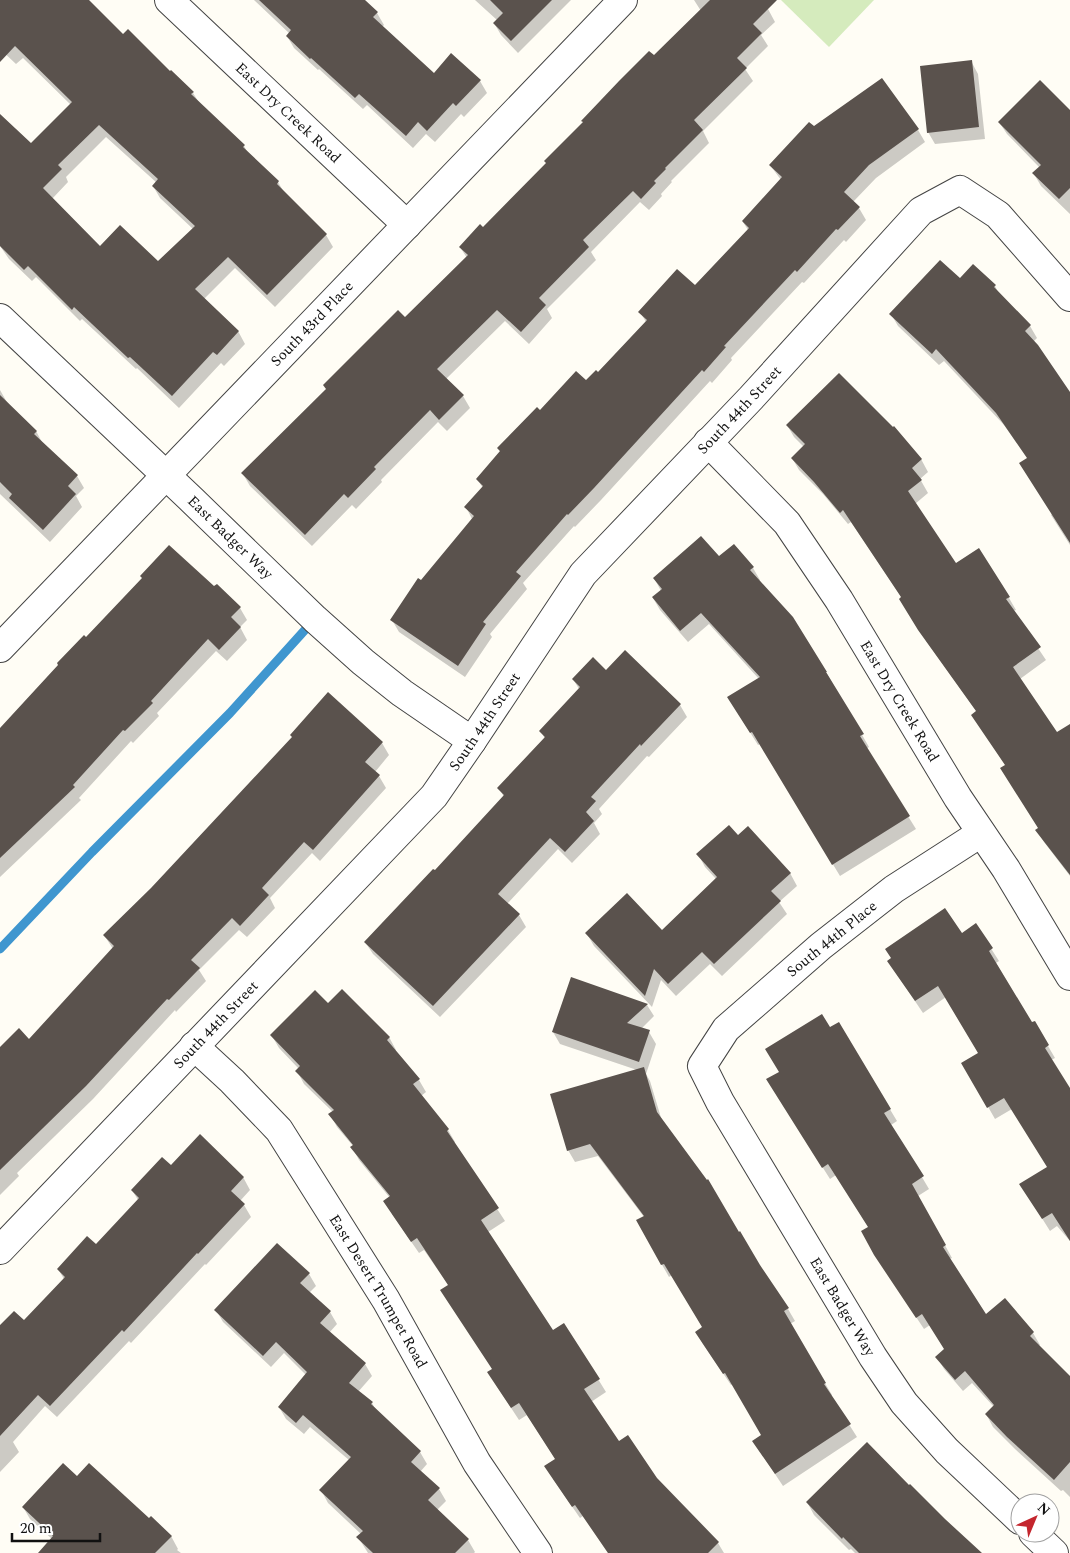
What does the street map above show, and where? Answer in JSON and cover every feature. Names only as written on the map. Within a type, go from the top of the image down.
[{"type":"street","name":"East Dry Creek Road","points":[[169,0],[407,226]]},
{"type":"street","name":"South 43rd Place","points":[[0,648],[623,0]]},
{"type":"street","name":"South 44th Street","points":[[0,1250],[434,796],[583,574],[758,390],[921,211],[960,190],[998,215],[1070,297]]},
{"type":"street","name":"East Badger Way","points":[[0,318],[315,619],[363,662],[402,693],[472,741]]},
{"type":"street","name":"East Dry Creek Road","points":[[708,442],[787,523],[840,600],[958,798],[1006,870],[1070,976]]},
{"type":"street","name":"South 44th Place","points":[[702,1066],[726,1030],[821,946],[894,889],[981,833]]},
{"type":"street","name":"East Desert Trumpet Road","points":[[194,1046],[232,1081],[279,1130],[386,1300],[477,1463],[538,1553]]},
{"type":"street","name":"East Badger Way","points":[[702,1066],[720,1102],[874,1357],[904,1403],[947,1451],[1010,1511]]},
{"type":"street","points":[[1044,1543],[1054,1553]]},
{"type":"green space","points":[[781,0],[874,0],[829,47]]},
{"type":"building","points":[[0,0],[89,0],[123,34],[128,29],[194,92],[191,94],[245,145],[243,147],[279,181],[277,184],[327,234],[267,295],[228,257],[195,289],[239,331],[217,355],[213,352],[172,396],[74,307],[72,310],[28,266],[24,270],[0,246],[0,114],[31,143],[72,102],[15,46],[0,62]],"holes":[[[99,125],[158,179],[152,186],[195,226],[158,261],[120,225],[100,246],[43,188],[62,169],[58,165]]]},
{"type":"building","points":[[259,0],[365,0],[378,12],[373,17],[434,73],[451,53],[481,80],[456,106],[453,103],[427,131],[418,122],[406,136],[359,94],[355,98],[310,59],[286,36],[291,30]]},
{"type":"building","points":[[490,0],[552,0],[511,41],[493,23],[503,13]]},
{"type":"building","points":[[710,0],[777,0],[753,24],[762,33],[737,58],[747,68],[694,120],[703,130],[665,168],[654,181],[656,183],[641,199],[633,191],[583,240],[589,247],[539,298],[546,305],[521,332],[497,310],[437,369],[464,395],[439,420],[430,410],[374,467],[376,469],[348,498],[344,494],[305,535],[241,473],[326,389],[323,385],[398,310],[405,317],[468,255],[459,247],[480,224],[483,227],[546,163],[544,161],[649,51],[654,55]]},
{"type":"building","points":[[972,60],[979,127],[927,133],[920,66]]},
{"type":"building","points":[[882,78],[919,129],[869,165],[844,192],[860,207],[838,230],[836,229],[797,272],[795,270],[724,346],[726,347],[704,372],[702,370],[594,488],[567,514],[516,572],[521,576],[483,622],[486,624],[458,666],[390,620],[418,578],[421,580],[474,516],[464,507],[483,486],[476,479],[500,451],[497,448],[537,407],[540,410],[576,371],[586,380],[596,370],[598,372],[647,320],[638,312],[677,269],[695,285],[749,228],[742,221],[782,177],[769,165],[809,122],[814,126]]},
{"type":"building","points":[[1040,80],[1070,110],[1070,188],[1059,199],[1032,173],[1041,165],[998,122]]},
{"type":"building","points":[[940,260],[960,278],[973,264],[996,285],[994,287],[1031,325],[1025,331],[1038,345],[1070,392],[1070,543],[1019,463],[1027,458],[996,413],[936,349],[932,354],[889,314]]},
{"type":"building","points":[[839,373],[894,426],[922,459],[912,468],[922,480],[908,491],[956,563],[979,548],[1010,597],[1006,599],[1041,647],[1013,667],[1057,732],[1070,724],[1070,875],[1035,830],[1038,828],[1000,768],[1005,765],[971,715],[976,711],[918,630],[899,599],[901,597],[843,510],[840,513],[791,458],[805,444],[786,425]]},
{"type":"building","points":[[0,395],[37,431],[34,434],[78,475],[68,486],[76,494],[43,530],[9,498],[12,494],[0,482]]},
{"type":"building","points":[[701,536],[719,556],[734,544],[754,567],[750,570],[793,617],[864,734],[860,736],[910,816],[832,865],[752,732],[750,733],[727,697],[760,677],[701,613],[680,631],[652,597],[662,589],[653,578]]},
{"type":"building","points":[[169,545],[214,586],[217,584],[241,607],[231,617],[241,627],[219,650],[208,639],[151,701],[153,703],[125,731],[123,730],[73,785],[75,787],[0,858],[0,728],[58,665],[57,663],[84,635],[86,637],[142,578],[140,576]]},
{"type":"building","points":[[625,650],[681,704],[641,746],[640,744],[591,797],[596,801],[586,812],[594,821],[565,852],[550,838],[498,894],[520,914],[433,1006],[364,942],[433,869],[435,870],[504,795],[497,788],[545,737],[539,731],[580,687],[572,679],[593,657],[606,670]]},
{"type":"building","points":[[328,692],[383,742],[365,762],[380,775],[313,850],[304,842],[262,888],[269,895],[240,926],[232,918],[191,960],[200,968],[169,1000],[167,999],[86,1086],[0,1170],[0,1047],[19,1028],[29,1039],[114,946],[103,935],[151,888],[292,737],[290,735]]},
{"type":"building","points":[[729,825],[738,835],[748,826],[791,873],[771,891],[781,901],[714,964],[702,952],[668,984],[654,969],[645,996],[585,933],[627,893],[662,930],[717,877],[696,854]]},
{"type":"building","points":[[945,908],[962,933],[976,923],[993,948],[989,951],[1032,1022],[1035,1021],[1049,1045],[1045,1048],[1070,1088],[1070,1241],[1052,1213],[1042,1219],[1019,1184],[1047,1167],[1004,1098],[987,1108],[961,1063],[978,1053],[938,986],[915,1001],[887,961],[891,958],[885,949]]},
{"type":"building","points":[[571,977],[648,1004],[627,1023],[650,1030],[639,1062],[552,1032]]},
{"type":"building","points":[[342,989],[390,1037],[387,1040],[420,1079],[413,1084],[449,1129],[447,1131],[499,1208],[481,1220],[553,1330],[564,1323],[600,1379],[584,1389],[619,1441],[628,1435],[657,1478],[719,1542],[708,1553],[608,1553],[575,1505],[572,1507],[544,1466],[555,1459],[519,1403],[511,1408],[487,1372],[492,1369],[440,1290],[448,1285],[417,1238],[411,1242],[383,1201],[390,1196],[350,1147],[353,1145],[328,1114],[334,1110],[295,1071],[300,1066],[270,1035],[315,990],[328,1003]]},
{"type":"building","points":[[822,1014],[830,1027],[839,1022],[891,1109],[884,1113],[924,1176],[912,1184],[946,1245],[943,1247],[986,1314],[1005,1298],[1034,1332],[1030,1336],[1070,1376],[1070,1462],[1054,1480],[985,1414],[994,1405],[965,1371],[955,1380],[935,1357],[944,1349],[922,1314],[916,1318],[874,1255],[861,1231],[868,1227],[828,1164],[822,1168],[766,1079],[779,1072],[765,1049]]},
{"type":"building","points":[[644,1067],[657,1112],[708,1179],[739,1232],[789,1308],[784,1311],[826,1383],[824,1384],[851,1424],[775,1474],[752,1441],[761,1435],[725,1373],[723,1374],[695,1332],[702,1327],[664,1264],[661,1265],[636,1220],[644,1216],[590,1144],[567,1151],[550,1094]]},
{"type":"building","points":[[200,1134],[244,1177],[231,1191],[245,1204],[124,1332],[122,1330],[50,1406],[38,1395],[0,1436],[0,1325],[14,1311],[24,1320],[65,1277],[57,1269],[87,1236],[96,1244],[139,1198],[131,1190],[162,1157],[171,1165]]},
{"type":"building","points":[[277,1243],[310,1273],[300,1283],[331,1311],[320,1323],[366,1363],[349,1383],[373,1402],[371,1404],[421,1451],[411,1462],[440,1488],[428,1500],[469,1539],[455,1553],[373,1553],[356,1537],[363,1531],[319,1490],[351,1457],[303,1415],[296,1423],[278,1407],[307,1372],[276,1342],[263,1356],[214,1310]]},
{"type":"building","points":[[867,1442],[909,1485],[982,1553],[859,1553],[843,1537],[842,1539],[806,1502]]},
{"type":"building","points":[[63,1463],[77,1476],[89,1463],[149,1518],[151,1516],[172,1536],[155,1553],[38,1553],[53,1536],[22,1507]]},
{"type":"waterway","points":[[0,949],[92,852],[230,713],[313,621]]}]
